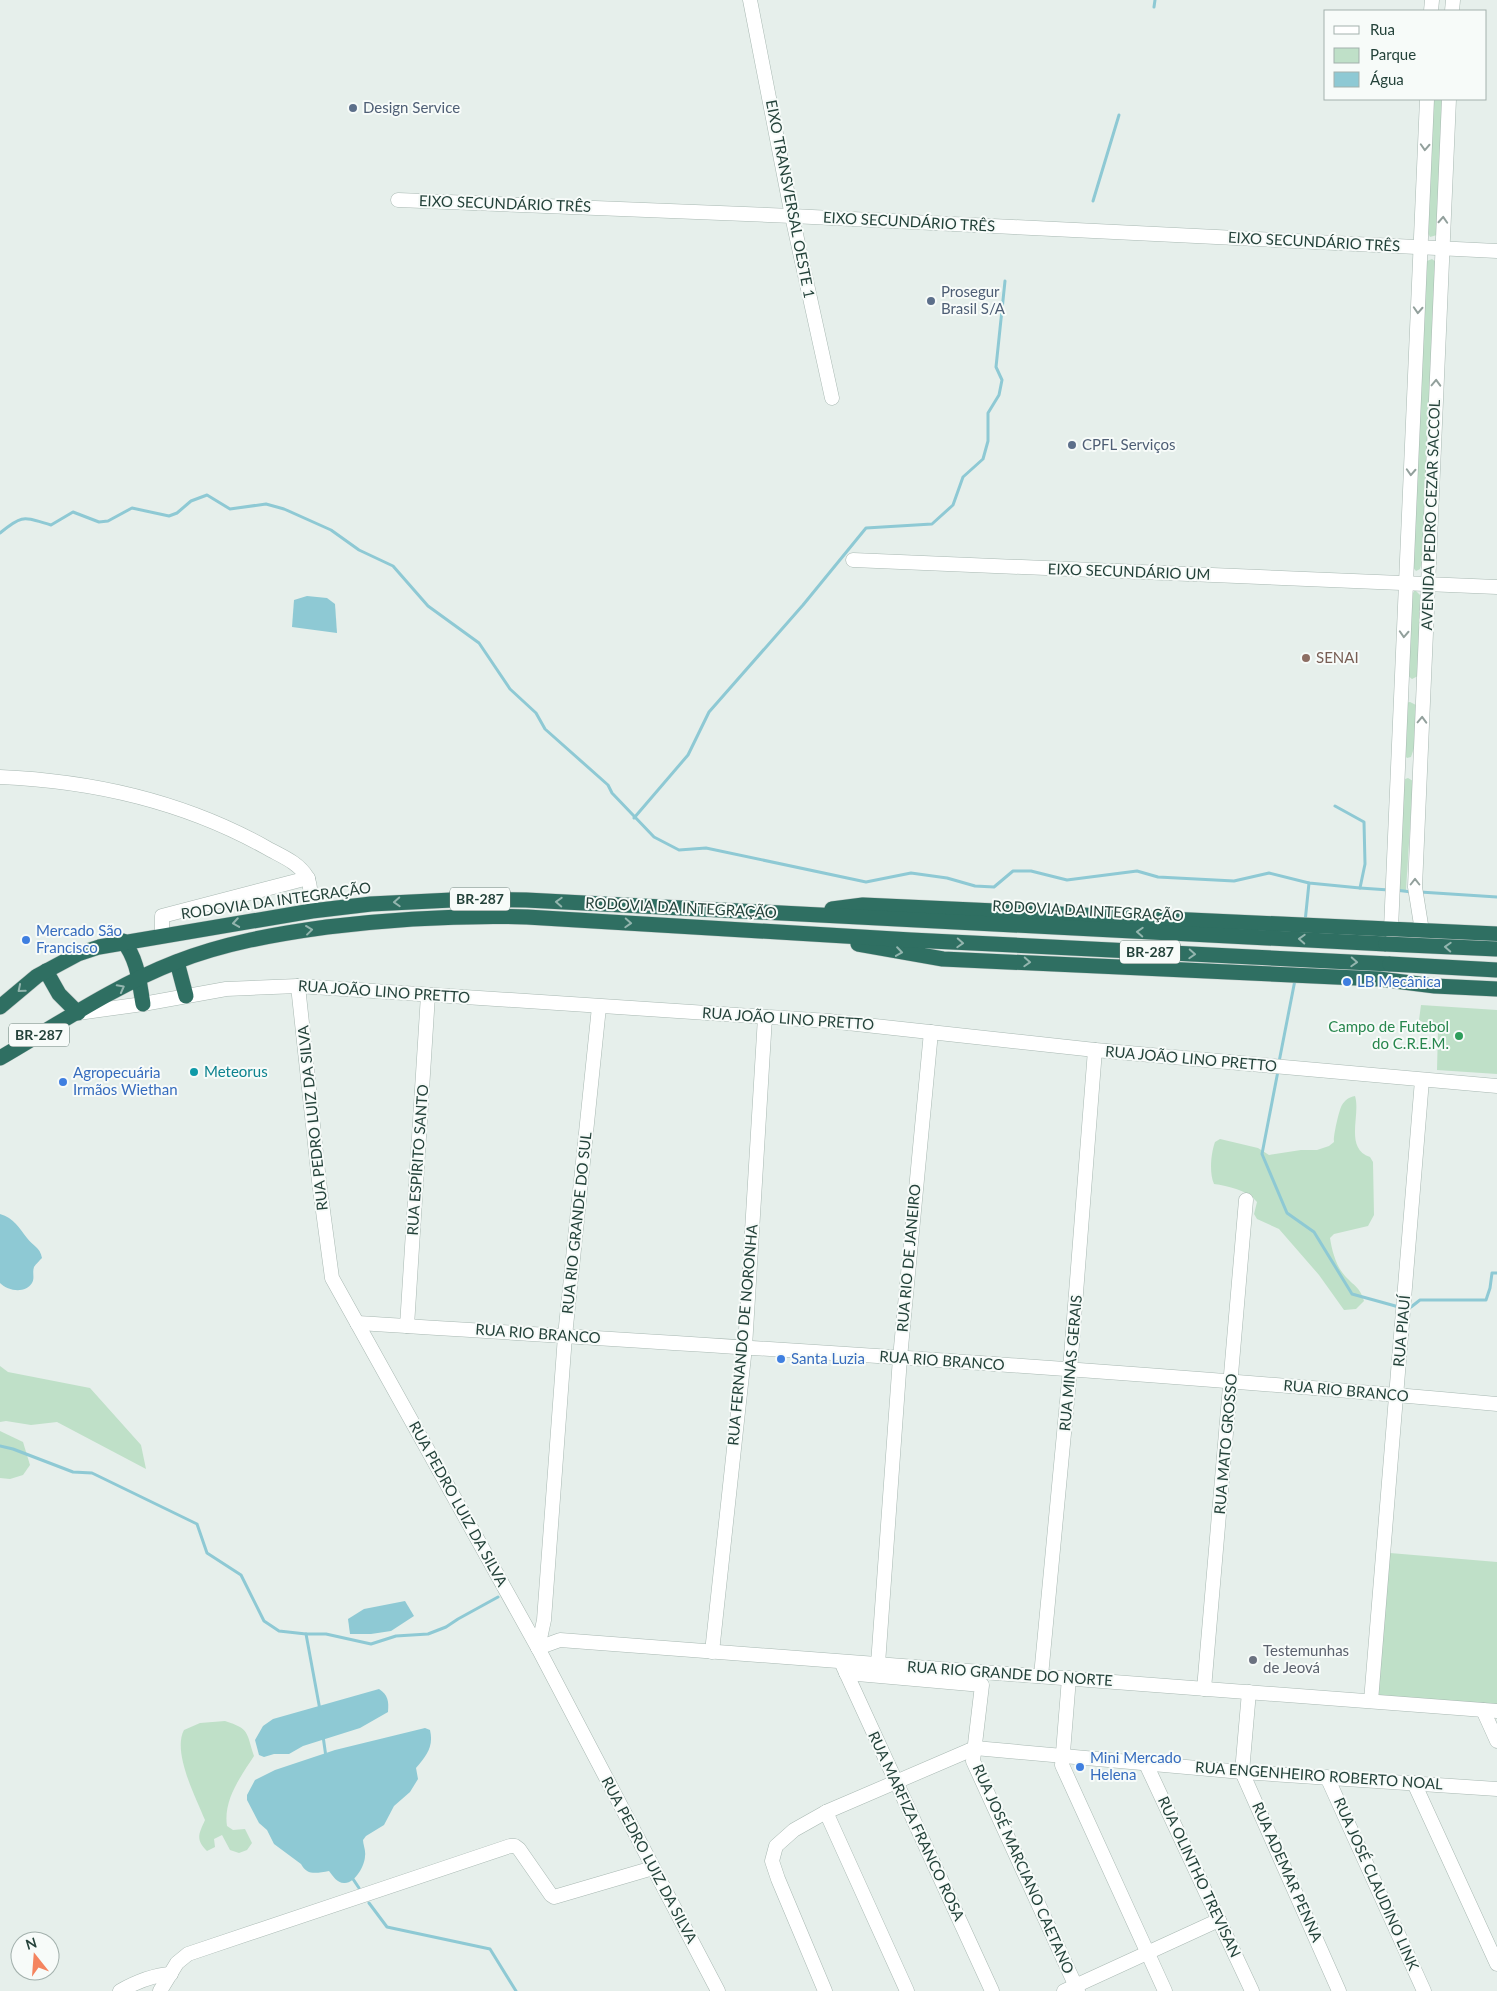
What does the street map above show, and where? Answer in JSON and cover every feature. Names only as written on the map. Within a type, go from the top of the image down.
[{"type":"highway","name":"RODOVIA DA INTEGRAÇÃO","points":[[0,1007],[37,976],[78,954],[99,946],[312,911],[371,904],[472,899],[526,900],[800,914],[1388,936]]},
{"type":"highway","name":"RODOVIA DA INTEGRAÇÃO","points":[[0,1058],[139,978],[177,962],[240,942],[294,932],[378,921],[424,918],[527,917],[911,940],[1497,970]]},
{"type":"highway","name":"BR-287","points":[[1388,936],[1422,930],[1497,934]]},
{"type":"highway","name":"BR-287","points":[[800,932],[943,959],[1359,978],[1435,986],[1497,989]]},
{"type":"highway","name":"BR-287","points":[[1388,936],[1497,949]]},
{"type":"highway","points":[[1388,936],[1397,981]]},
{"type":"highway","points":[[123,941],[134,958],[143,1004]]},
{"type":"highway","points":[[177,962],[186,996]]},
{"type":"highway","points":[[46,971],[59,994],[78,1012]]},
{"type":"street","name":"EIXO TRANSVERSAL OESTE 1","points":[[750,0],[792,216],[832,398]]},
{"type":"street","name":"AVENIDA PEDRO CEZAR SACCOL","points":[[1388,936],[1428,100]]},
{"type":"street","name":"AVENIDA PEDRO CEZAR SACCOL","points":[[1422,930],[1414,887],[1448,100]]},
{"type":"street","name":"EIXO SECUNDÁRIO TRÊS","points":[[398,200],[792,216],[1497,251]]},
{"type":"street","name":"EIXO SECUNDÁRIO UM","points":[[852,560],[1497,587]]},
{"type":"street","points":[[0,777],[45,779],[95,786],[153,800],[196,814],[255,841],[297,865],[308,878],[312,911]]},
{"type":"street","points":[[162,935],[162,916],[308,878]]},
{"type":"street","name":"RUA JOÃO LINO PRETTO","points":[[78,1012],[143,1004],[226,989],[298,986],[829,1021],[1095,1050],[1497,1086]]},
{"type":"street","name":"RUA PEDRO LUIZ DA SILVA","points":[[298,986],[319,1181],[332,1278],[538,1648],[718,1991]]},
{"type":"street","name":"RUA ESPÍRITO SANTO","points":[[407,1326],[428,995]]},
{"type":"street","name":"RUA RIO GRANDE DO SUL","points":[[538,1648],[544,1620],[565,1336],[599,1007]]},
{"type":"street","name":"RUA FERNANDO DE NORONHA","points":[[712,1652],[744,1347],[765,1017]]},
{"type":"street","name":"RUA RIO DE JANEIRO","points":[[878,1664],[900,1358],[931,1032]]},
{"type":"street","name":"RUA MINAS GERAIS","points":[[1041,1676],[1070,1370],[1095,1050]]},
{"type":"street","name":"RUA PIAUÍ","points":[[1371,1701],[1422,1080]]},
{"type":"street","name":"RUA MATO GROSSO","points":[[1204,1689],[1246,1200]]},
{"type":"street","name":"RUA RIO BRANCO","points":[[357,1323],[744,1347],[1231,1381],[1497,1404]]},
{"type":"street","name":"RUA RIO GRANDE DO NORTE","points":[[538,1648],[560,1640],[712,1652],[844,1667],[878,1664],[1490,1710],[1497,1741]]},
{"type":"street","name":"RUA JOSÉ MARCIANO CAETANO","points":[[844,1667],[982,1685],[973,1761],[1072,1989]]},
{"type":"street","name":"RUA MARFIZA FRANCO ROSA","points":[[844,1667],[992,1991]]},
{"type":"street","points":[[1070,1678],[1062,1765],[1165,1991]]},
{"type":"street","name":"RUA ADEMAR PENNA","points":[[1249,1692],[1242,1772],[1339,1991]]},
{"type":"street","name":"RUA ENGENHEIRO ROBERTO NOAL","points":[[825,1991],[772,1862],[776,1846],[794,1830],[826,1812],[975,1748],[1242,1772],[1497,1789]]},
{"type":"street","name":"RUA OLINTHO TREVISAN","points":[[1146,1764],[1252,1991]]},
{"type":"street","name":"RUA JOSÉ CLAUDINO LINK","points":[[1327,1777],[1424,1991]]},
{"type":"street","points":[[1414,1783],[1497,1964]]},
{"type":"street","points":[[826,1812],[907,1991]]},
{"type":"street","points":[[160,1991],[177,1963],[188,1954],[510,1846],[515,1846],[519,1849],[554,1897],[653,1868]]},
{"type":"street","points":[[1072,1989],[1218,1920]]},
{"type":"street","points":[[120,1991],[157,1974],[171,1974]]},
{"type":"green space","points":[[1431,100],[1442,100],[1437,235],[1430,237],[1428,233]]},
{"type":"green space","points":[[1432,259],[1437,263],[1422,562],[1420,569],[1416,571],[1412,566],[1427,261]]},
{"type":"green space","points":[[1415,590],[1420,595],[1418,676],[1412,679],[1407,675],[1411,596]]},
{"type":"green space","points":[[1410,702],[1416,705],[1414,748],[1411,757],[1407,758],[1403,754],[1405,703]]},
{"type":"green space","points":[[1408,778],[1413,781],[1406,890],[1396,890],[1402,780]]},
{"type":"green space","points":[[1421,1005],[1497,1010],[1497,1074],[1437,1070],[1438,1030],[1419,1020]]},
{"type":"green space","points":[[1355,1096],[1355,1139],[1362,1153],[1370,1157],[1373,1162],[1374,1215],[1368,1226],[1334,1234],[1330,1238],[1339,1268],[1359,1290],[1364,1301],[1356,1309],[1344,1310],[1319,1275],[1279,1229],[1257,1219],[1254,1214],[1257,1202],[1253,1198],[1237,1189],[1214,1184],[1211,1174],[1211,1163],[1215,1142],[1220,1139],[1258,1148],[1269,1155],[1301,1150],[1317,1150],[1329,1146],[1334,1142],[1336,1124],[1342,1105],[1347,1099]]},
{"type":"green space","points":[[0,1366],[8,1372],[90,1388],[141,1445],[146,1469],[57,1422],[31,1425],[6,1421],[0,1422]]},
{"type":"green space","points":[[0,1431],[23,1442],[30,1465],[23,1475],[10,1479],[0,1478]]},
{"type":"green space","points":[[1390,1553],[1497,1562],[1497,1705],[1378,1695]]},
{"type":"green space","points":[[225,1721],[239,1726],[246,1732],[254,1756],[234,1789],[226,1816],[227,1826],[233,1830],[245,1829],[252,1843],[247,1850],[239,1853],[230,1850],[222,1835],[214,1839],[215,1847],[207,1851],[203,1847],[199,1836],[205,1820],[191,1788],[181,1750],[181,1739],[184,1730],[200,1723]]},
{"type":"water","points":[[307,596],[327,598],[335,604],[337,633],[292,627],[294,600]]},
{"type":"water","points":[[0,1214],[16,1224],[41,1254],[42,1258],[34,1267],[33,1281],[25,1289],[7,1288],[0,1283]]},
{"type":"water","points":[[405,1601],[414,1616],[391,1631],[371,1634],[350,1634],[348,1619],[364,1609]]},
{"type":"water","points":[[379,1689],[387,1699],[388,1712],[360,1728],[303,1746],[289,1754],[274,1754],[264,1757],[259,1755],[255,1740],[263,1726],[273,1719]]},
{"type":"water","points":[[425,1728],[430,1730],[431,1741],[426,1755],[416,1768],[418,1779],[410,1792],[394,1806],[384,1825],[366,1836],[363,1840],[365,1860],[359,1873],[348,1882],[339,1882],[329,1871],[313,1873],[303,1868],[301,1864],[274,1844],[267,1830],[259,1823],[247,1800],[247,1795],[255,1780],[275,1770],[335,1750]]},
{"type":"waterway","points":[[1154,7],[1155,0]]},
{"type":"waterway","points":[[1093,201],[1119,115]]},
{"type":"waterway","points":[[634,818],[688,755],[709,712],[803,605],[866,528],[932,524],[953,505],[963,477],[983,459],[988,441],[988,413],[999,395],[1002,380],[996,367],[1005,281]]},
{"type":"waterway","points":[[0,533],[19,520],[29,519],[51,525],[73,512],[99,522],[108,521],[132,508],[169,516],[177,513],[191,501],[207,495],[230,509],[266,504],[284,509],[331,530],[359,550],[393,566],[428,606],[479,643],[510,689],[536,713],[545,729],[608,785],[612,793],[654,837],[679,850],[706,848],[866,882],[911,873],[947,878],[975,886],[994,887],[1013,871],[1031,871],[1067,880],[1137,871],[1158,877],[1234,881],[1269,873],[1309,883],[1360,888],[1365,864],[1364,822],[1335,806]]},
{"type":"waterway","points":[[1305,922],[1309,883]]},
{"type":"waterway","points":[[1360,888],[1389,890]]},
{"type":"waterway","points":[[1395,890],[1412,892]]},
{"type":"waterway","points":[[1420,892],[1497,897]]},
{"type":"waterway","points":[[1279,1062],[1295,980]]},
{"type":"waterway","points":[[1278,1071],[1262,1154],[1287,1213],[1314,1232],[1352,1294],[1399,1307]]},
{"type":"waterway","points":[[1411,1307],[1420,1300],[1486,1300],[1492,1273],[1497,1273]]},
{"type":"waterway","points":[[0,1446],[13,1449],[73,1472],[92,1473],[197,1524],[207,1553],[241,1575],[264,1621],[279,1631],[326,1634],[371,1644],[396,1636],[428,1634],[446,1627],[498,1597]]},
{"type":"waterway","points":[[306,1634],[320,1710]]},
{"type":"waterway","points":[[323,1736],[326,1757]]},
{"type":"waterway","points":[[351,1876],[359,1888]]},
{"type":"waterway","points":[[369,1903],[387,1927],[490,1949],[516,1991]]},
{"type":"place","name":"Design Service","points":[[353,108]]},
{"type":"place","name":"Prosegur Brasil S/A","points":[[931,301]]},
{"type":"place","name":"CPFL Serviços","points":[[1072,445]]},
{"type":"place","name":"SENAI","points":[[1306,658]]},
{"type":"place","name":"Mercado São Francisco","points":[[26,940]]},
{"type":"place","name":"LB Mecânica","points":[[1347,982]]},
{"type":"place","name":"Campo de Futebol do C.R.E.M.","points":[[1459,1036]]},
{"type":"place","name":"Meteorus","points":[[194,1072]]},
{"type":"place","name":"Agropecuária Irmãos Wiethan","points":[[63,1082]]},
{"type":"place","name":"Santa Luzia","points":[[781,1359]]},
{"type":"place","name":"Testemunhas de Jeová","points":[[1253,1660]]},
{"type":"place","name":"Mini Mercado Helena","points":[[1080,1767]]}]
